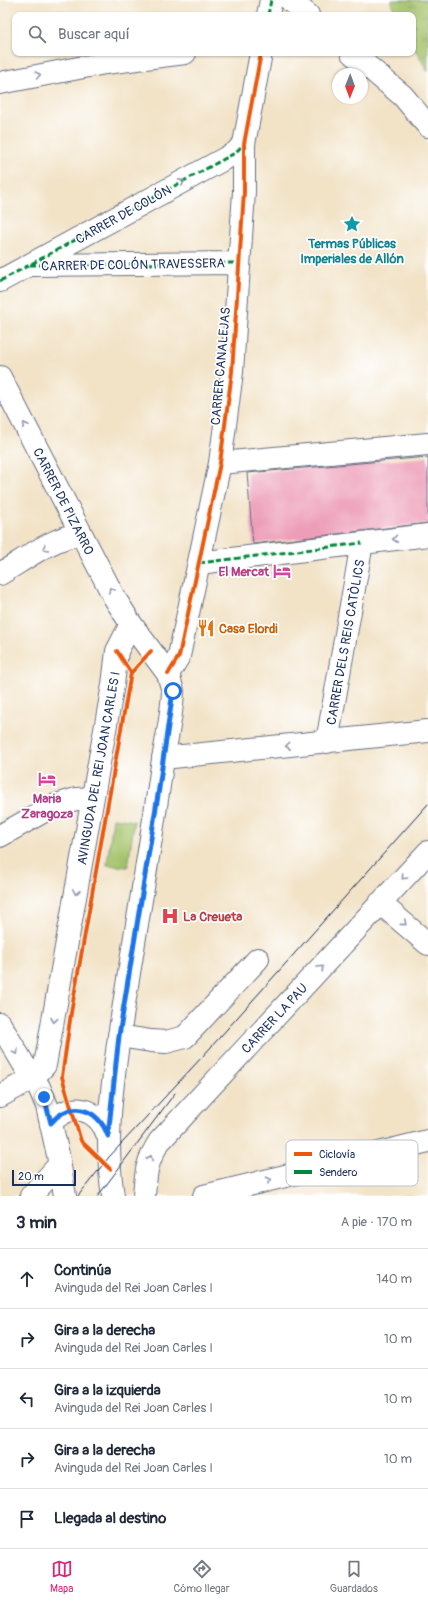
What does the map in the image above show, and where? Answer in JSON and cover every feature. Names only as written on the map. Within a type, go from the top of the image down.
[{"type":"street","points":[[269,12],[271,0]]},
{"type":"street","points":[[290,0],[304,12]]},
{"type":"street","points":[[0,83],[105,63],[161,56]]},
{"type":"street","name":"CARRER CANALEJAS","points":[[168,674],[179,656],[220,463],[232,372],[244,185],[244,144],[259,56]]},
{"type":"street","points":[[356,56],[403,96],[428,126]]},
{"type":"street","name":"CARRER DE COLÓN","points":[[0,281],[235,153],[244,144]]},
{"type":"street","name":"CARRER DE COLÓN TRAVESSERA","points":[[29,265],[238,263]]},
{"type":"street","name":"CARRER DE PIZARRO","points":[[0,377],[114,597],[131,624]]},
{"type":"street","points":[[220,463],[428,444]]},
{"type":"street","points":[[0,574],[57,540],[70,535],[81,534]]},
{"type":"street","points":[[199,563],[428,535]]},
{"type":"street","name":"CARRER DELS REIS CATÒLICS","points":[[327,742],[362,543]]},
{"type":"street","points":[[113,1196],[108,1136],[119,1036],[172,700],[172,683],[168,674],[131,624]]},
{"type":"street","name":"AVINGUDA DEL REI JOAN CARLES I","points":[[33,1078],[45,1065],[48,1053],[113,685],[117,651],[131,624]]},
{"type":"street","points":[[163,758],[428,731]]},
{"type":"street","points":[[0,836],[53,806],[76,798],[93,798]]},
{"type":"street","name":"CARRER LA PAU","points":[[144,1196],[147,1167],[150,1156],[160,1142],[428,852]]},
{"type":"street","points":[[380,903],[428,944]]},
{"type":"street","points":[[119,1036],[166,1042],[185,1037],[258,959]]},
{"type":"street","points":[[0,1024],[14,1050],[44,1097],[60,1164],[65,1196]]},
{"type":"street","points":[[0,1096],[33,1078]]},
{"type":"street","points":[[51,1123],[60,1114],[72,1109],[90,1112],[101,1120],[108,1136]]},
{"type":"street","points":[[418,1144],[428,1142]]},
{"type":"street","points":[[31,1196],[60,1164]]},
{"type":"street","points":[[204,1196],[286,1176]]},
{"type":"green space","points":[[391,0],[428,0],[428,72],[416,50],[416,12],[396,12]]},
{"type":"green space","points":[[113,818],[134,821],[128,867],[107,865]]},
{"type":"building","points":[[428,457],[428,523],[253,544],[247,473]]},
{"type":"tram line","points":[[78,1196],[109,1157],[203,1056],[428,804]]},
{"type":"tram line","points":[[98,1196],[175,1093]]},
{"type":"marked path","points":[[269,12],[271,0]]},
{"type":"marked path","points":[[0,281],[235,153],[244,144]]},
{"type":"marked path","points":[[30,265],[238,263]]},
{"type":"marked path","points":[[199,563],[362,543]]},
{"type":"cycle path","points":[[168,674],[179,656],[220,463],[232,372],[244,192],[244,144],[260,56]]},
{"type":"cycle path","points":[[117,651],[131,673],[151,651]]},
{"type":"cycle path","points":[[110,1169],[81,1141],[62,1077],[71,1013],[131,673]]},
{"type":"place","name":"Termas Públicas Imperiales de Allón","points":[[352,224]]},
{"type":"place","name":"El Mercat","points":[[282,571]]},
{"type":"place","name":"Casa Elordi","points":[[206,628]]},
{"type":"place","name":"Maria Zaragoza","points":[[47,779]]},
{"type":"place","name":"La Creueta","points":[[170,916]]},
{"type":"route","points":[[44,1097],[51,1123],[60,1114],[72,1109],[90,1112],[101,1120],[108,1136],[110,1108],[125,994],[158,795],[173,691]]}]
